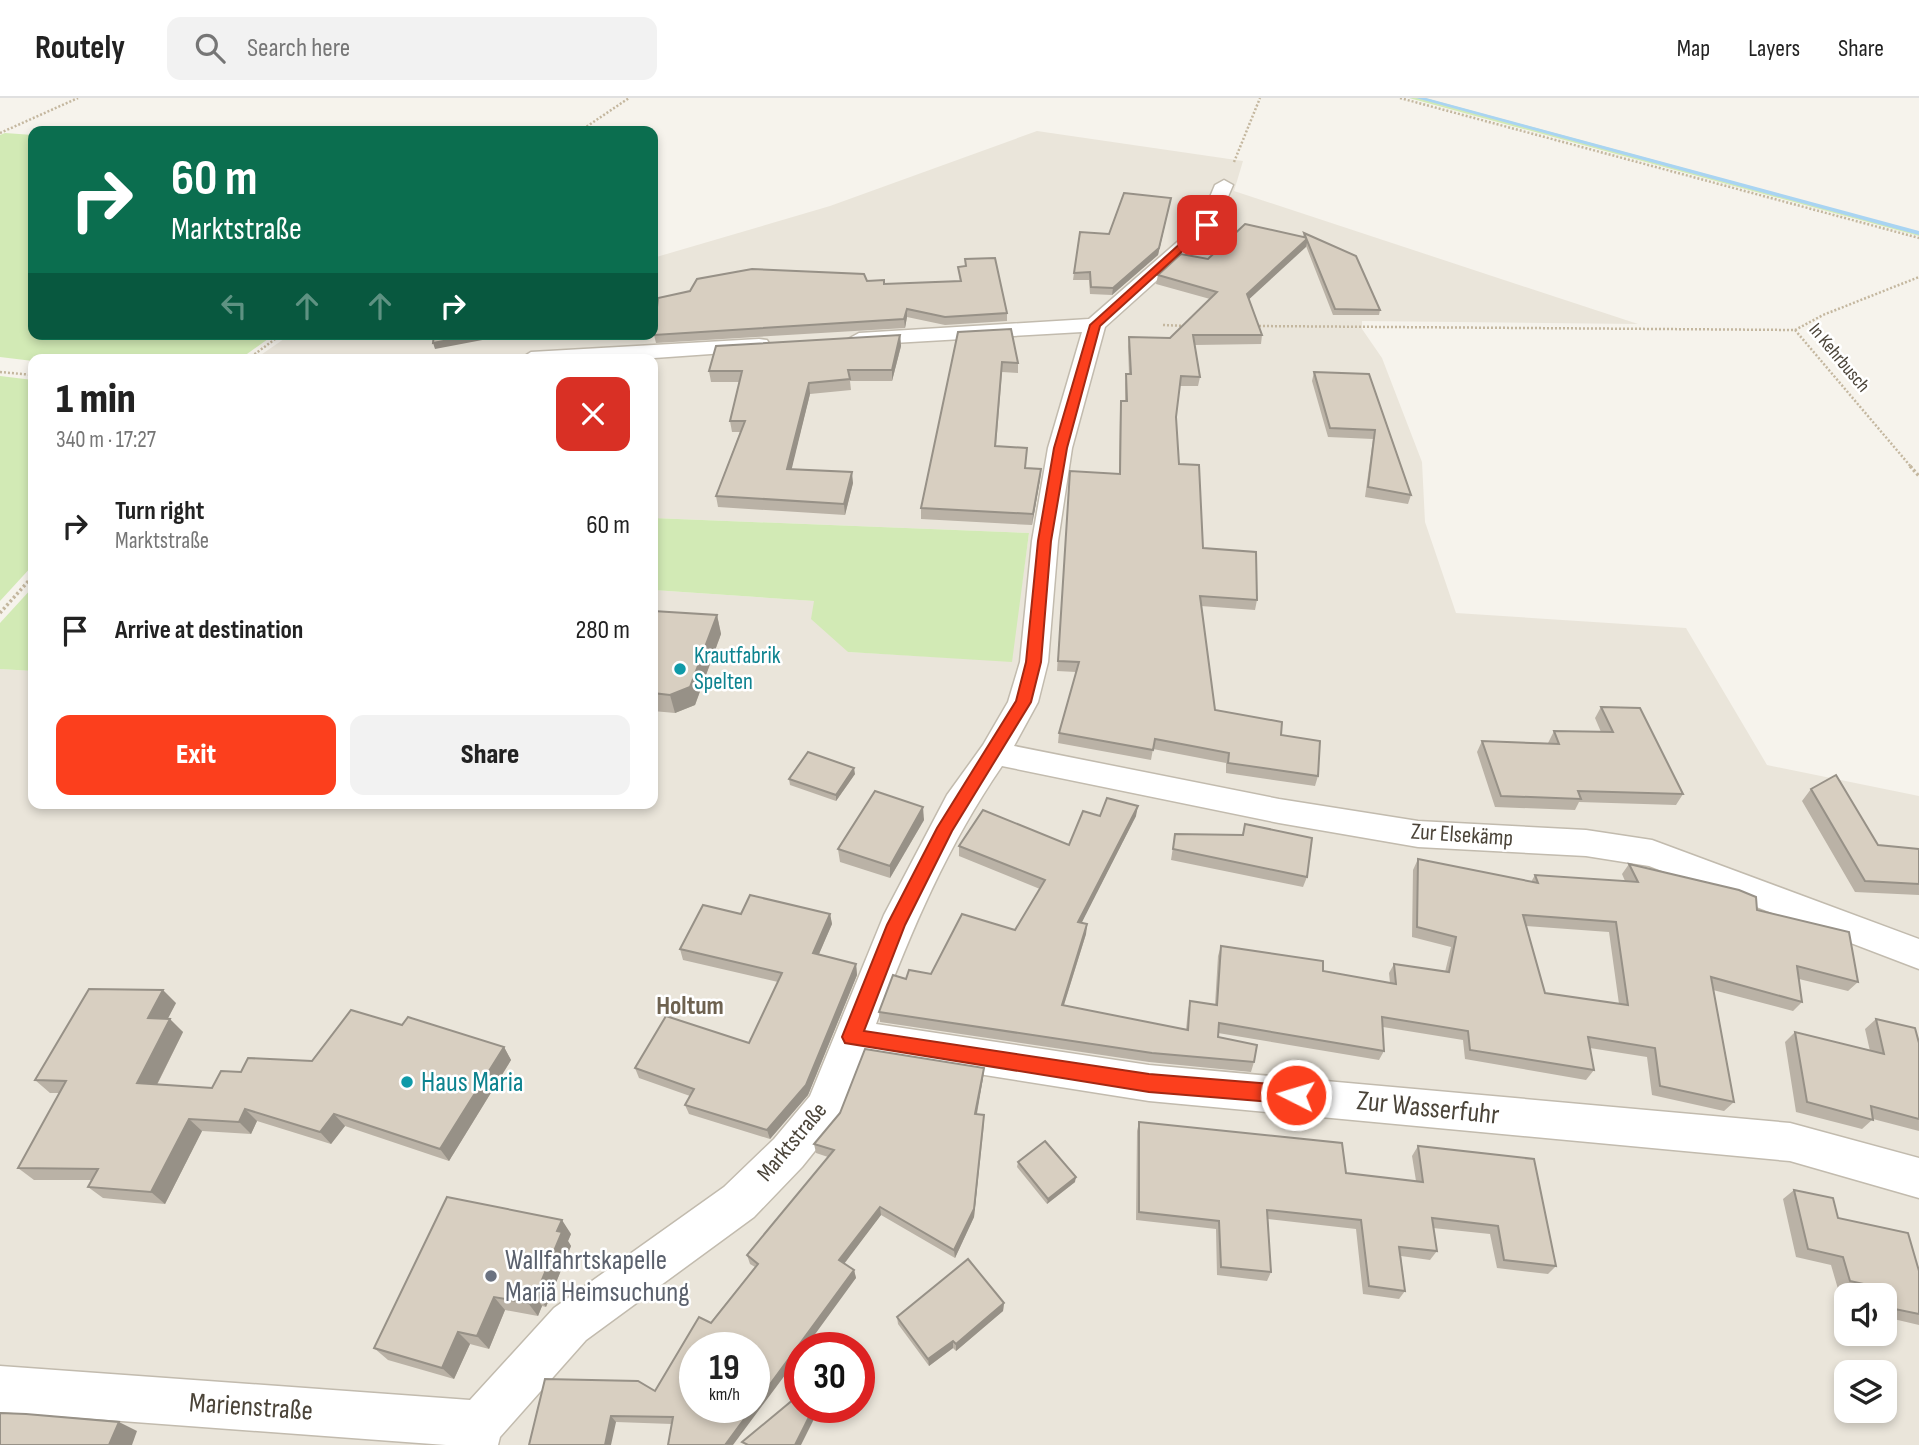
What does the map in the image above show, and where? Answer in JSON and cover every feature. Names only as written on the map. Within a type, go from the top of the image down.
[{"type":"street","points":[[831,341],[1096,325],[1207,225],[1224,185]]},
{"type":"street","name":"Marktstraße","points":[[477,1435],[570,1324],[739,1202],[788,1153],[825,1108],[896,925],[958,804],[994,753],[1023,702],[1034,662],[1045,541],[1060,448],[1096,325]]},
{"type":"street","points":[[613,354],[776,344]]},
{"type":"street","name":"Zur Elsekämp","points":[[994,753],[1279,811],[1418,834],[1586,843],[1652,853],[1919,954]]},
{"type":"street","name":"Zur Wasserfuhr","points":[[852,1037],[1149,1083],[1790,1142],[1919,1178]]},
{"type":"street","name":"Marienstraße","points":[[0,1389],[477,1435]]},
{"type":"path","points":[[0,133],[79,98]]},
{"type":"path","points":[[587,126],[629,98]]},
{"type":"path","points":[[1224,185],[1260,98]]},
{"type":"path","points":[[1400,98],[1919,238]]},
{"type":"path","name":"In Kehrbusch","points":[[1919,277],[1823,314],[1795,330],[1919,476]]},
{"type":"path","points":[[1163,325],[1190,326]]},
{"type":"path","points":[[1245,326],[1795,330]]},
{"type":"path","points":[[255,354],[274,340]]},
{"type":"path","points":[[0,372],[28,375]]},
{"type":"path","points":[[0,613],[28,582]]},
{"type":"shaded area","points":[[1037,131],[1243,161],[1234,191],[1638,324],[1362,321],[1362,329],[1382,358],[1422,462],[1425,522],[1456,613],[1686,628],[1767,765],[1919,796],[1919,1445],[0,1445],[0,669],[28,671],[28,809],[658,809],[658,590],[815,601],[848,652],[1011,661],[1029,533],[658,518],[658,354],[262,354],[282,340],[658,340],[658,257],[830,206]]},
{"type":"green space","points":[[1409,98],[1425,98],[1919,232],[1919,236]]},
{"type":"green space","points":[[0,135],[28,135],[28,340],[267,340],[247,354],[28,354],[28,360],[0,357]]},
{"type":"green space","points":[[0,376],[28,379],[28,570],[0,601]]},
{"type":"green space","points":[[658,518],[1029,533],[1012,662],[848,652],[811,619],[814,601],[658,590]]},
{"type":"green space","points":[[28,592],[28,671],[0,669],[0,623]]},
{"type":"building","points":[[1124,193],[1171,198],[1159,248],[1113,288],[1091,287],[1090,272],[1074,273],[1080,232],[1109,234]]},
{"type":"building","points":[[1245,224],[1308,238],[1247,294],[1262,335],[1193,335],[1200,377],[1181,376],[1176,417],[1179,464],[1199,465],[1203,548],[1256,552],[1257,600],[1200,596],[1215,710],[1282,722],[1281,735],[1320,741],[1318,776],[1228,763],[1229,753],[1155,739],[1153,750],[1059,733],[1079,662],[1058,661],[1070,471],[1120,474],[1121,401],[1127,401],[1126,374],[1131,374],[1129,337],[1170,338],[1217,292],[1158,275],[1181,254],[1208,259]]},
{"type":"building","points":[[1304,233],[1356,256],[1380,310],[1335,309]]},
{"type":"building","points":[[995,258],[1007,313],[945,317],[907,309],[904,319],[658,335],[658,298],[690,291],[697,279],[752,269],[864,274],[867,281],[884,280],[884,284],[961,281],[958,267],[966,266],[965,259]]},
{"type":"building","points":[[1011,329],[1018,363],[1002,362],[995,446],[1027,448],[1025,468],[1041,469],[1033,514],[921,508],[958,332]]},
{"type":"building","points":[[900,335],[892,370],[848,370],[850,379],[809,383],[787,469],[852,472],[844,504],[716,496],[745,421],[730,421],[742,371],[709,371],[716,346]]},
{"type":"building","points":[[1314,372],[1369,374],[1411,495],[1368,487],[1375,430],[1330,428]]},
{"type":"building","points":[[658,611],[717,615],[690,687],[670,695],[658,694]]},
{"type":"building","points":[[1601,707],[1640,708],[1683,794],[1578,791],[1581,799],[1501,796],[1482,741],[1559,744],[1554,731],[1613,732]]},
{"type":"building","points":[[808,752],[854,768],[836,795],[789,779]]},
{"type":"building","points":[[1836,775],[1878,845],[1919,849],[1919,884],[1865,881],[1811,789]]},
{"type":"building","points":[[875,791],[923,807],[890,866],[838,849]]},
{"type":"building","points":[[1107,798],[1138,806],[1078,922],[1087,924],[1062,1005],[1188,1030],[1190,1001],[1217,1005],[1221,946],[1323,961],[1323,971],[1396,984],[1394,964],[1449,972],[1456,937],[1417,927],[1418,859],[1538,883],[1535,875],[1638,882],[1629,864],[1739,890],[1756,897],[1757,910],[1849,932],[1858,982],[1797,966],[1802,1002],[1711,977],[1734,1102],[1660,1086],[1655,1048],[1588,1037],[1594,1070],[1470,1050],[1468,1031],[1382,1017],[1384,1051],[1219,1023],[1218,1037],[1257,1045],[1254,1062],[1152,1053],[879,1012],[893,975],[906,979],[909,970],[931,974],[962,914],[1015,930],[1045,880],[959,846],[983,810],[1069,845],[1083,811],[1100,816]],"holes":[[[1523,915],[1616,922],[1628,1005],[1545,993]]]},
{"type":"building","points":[[1245,824],[1312,838],[1307,877],[1173,849],[1175,834],[1243,835]]},
{"type":"building","points":[[750,895],[830,914],[813,953],[856,964],[806,1085],[767,1130],[685,1105],[694,1089],[635,1068],[666,1016],[749,1043],[782,973],[680,949],[703,905],[741,914]]},
{"type":"building","points":[[89,989],[163,990],[148,1018],[170,1019],[137,1083],[212,1088],[221,1071],[241,1072],[248,1058],[312,1061],[351,1010],[402,1025],[408,1017],[504,1047],[440,1149],[334,1114],[320,1132],[245,1109],[239,1122],[189,1119],[151,1192],[88,1187],[98,1169],[18,1168],[66,1081],[35,1080]]},
{"type":"building","points":[[1876,1019],[1915,1028],[1919,1043],[1919,1119],[1871,1106],[1873,1120],[1807,1102],[1795,1032],[1884,1054]]},
{"type":"building","points":[[865,1049],[984,1068],[975,1114],[984,1115],[974,1209],[954,1250],[880,1207],[839,1260],[854,1270],[808,1332],[784,1332],[784,1365],[770,1384],[770,1332],[690,1332],[699,1317],[711,1323],[758,1264],[747,1255],[834,1150],[814,1144],[840,1113]]},
{"type":"building","points":[[1139,1122],[1342,1143],[1346,1173],[1423,1182],[1418,1146],[1534,1159],[1556,1266],[1504,1260],[1498,1226],[1432,1218],[1437,1251],[1399,1247],[1405,1291],[1369,1286],[1361,1220],[1267,1210],[1271,1272],[1221,1267],[1219,1221],[1139,1212]]},
{"type":"building","points":[[1045,1141],[1076,1177],[1048,1199],[1018,1162]]},
{"type":"building","points":[[1794,1190],[1833,1198],[1838,1218],[1908,1233],[1919,1271],[1919,1314],[1897,1309],[1897,1283],[1850,1281],[1843,1257],[1808,1249]]},
{"type":"building","name":"Wallfahrtskapelle Mariä Heimsuchung","points":[[447,1197],[562,1220],[557,1231],[562,1232],[536,1294],[532,1293],[528,1303],[494,1297],[477,1336],[458,1332],[442,1368],[374,1348]]},
{"type":"building","points":[[968,1259],[1004,1303],[956,1344],[953,1341],[928,1359],[897,1317]]},
{"type":"building","points":[[679,1351],[679,1423],[741,1423],[725,1445],[668,1445],[673,1417],[611,1416],[605,1445],[529,1445],[545,1379],[638,1381],[655,1391]]},
{"type":"building","points":[[784,1407],[784,1423],[806,1423],[795,1445],[748,1445],[742,1442],[765,1423],[770,1423],[770,1419]]},
{"type":"building","points":[[0,1413],[119,1422],[109,1445],[0,1445]]},
{"type":"waterway","points":[[1419,98],[1919,233]]},
{"type":"place","name":"Krautfabrik Spelten","points":[[680,669]]},
{"type":"place","name":"Haus Maria","points":[[407,1082]]},
{"type":"place","name":"Wallfahrtskapelle Mariä Heimsuchung","points":[[491,1276]]},
{"type":"district","name":"Holtum","points":[[690,1006]]},
{"type":"route","points":[[1207,225],[1096,325],[1060,448],[1045,541],[1034,662],[1023,702],[994,753],[958,804],[896,925],[852,1037],[1149,1083],[1296,1095]]}]
